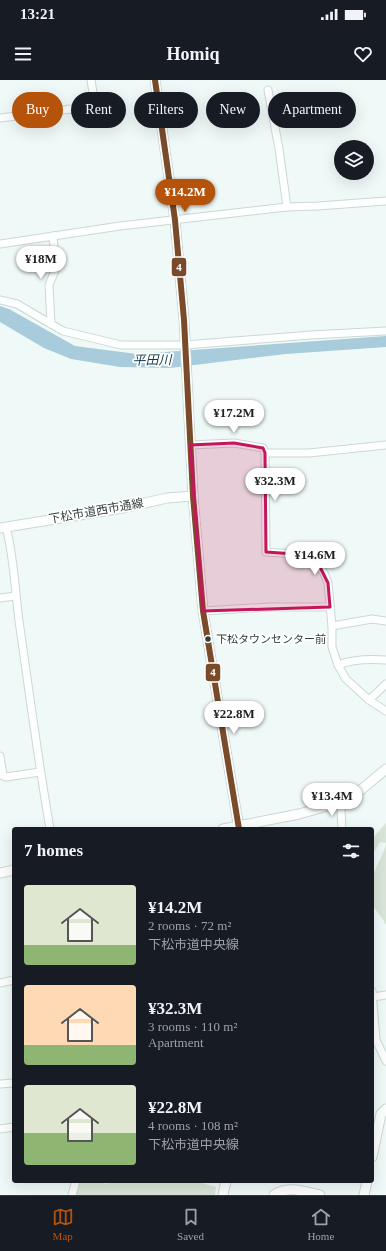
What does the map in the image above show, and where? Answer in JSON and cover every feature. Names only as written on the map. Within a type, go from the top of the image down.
[{"type":"street","points":[[0,118],[95,106],[91,80]]},
{"type":"street","points":[[155,80],[175,220],[185,347],[192,496],[204,611],[239,827]]},
{"type":"street","points":[[268,90],[279,149],[287,207]]},
{"type":"street","points":[[0,244],[120,226],[287,207],[386,201]]},
{"type":"street","points":[[50,324],[49,285],[56,268],[53,236]]},
{"type":"street","points":[[0,300],[17,304],[63,331],[120,345],[185,347],[311,335],[386,331]]},
{"type":"street","points":[[190,446],[234,443],[262,448],[265,453],[266,552],[295,554],[308,559],[320,567],[328,583],[332,626],[332,647],[338,665],[346,680],[369,700],[386,711]]},
{"type":"street","points":[[265,453],[309,453],[386,445]]},
{"type":"street","name":"下松市道西市通線","points":[[3,528],[123,508],[168,498],[192,496]]},
{"type":"street","points":[[3,528],[10,542],[15,596],[40,772],[50,827]]},
{"type":"street","points":[[0,598],[15,596]]},
{"type":"street","points":[[204,611],[269,607],[330,607]]},
{"type":"street","points":[[332,626],[372,619],[386,621]]},
{"type":"street","points":[[338,665],[346,662],[373,659],[386,660]]},
{"type":"street","points":[[369,700],[386,684]]},
{"type":"street","points":[[0,756],[1,775],[6,777],[40,772]]},
{"type":"street","points":[[243,827],[338,803],[362,789],[386,769]]},
{"type":"street","points":[[338,803],[341,809],[342,827]]},
{"type":"street","points":[[0,873],[12,870]]},
{"type":"street","points":[[0,983],[12,980]]},
{"type":"street","points":[[374,994],[386,995]]},
{"type":"street","points":[[374,1041],[386,1061]]},
{"type":"street","points":[[0,1084],[12,1083]]},
{"type":"street","points":[[374,1135],[381,1114],[386,1109]]},
{"type":"street","points":[[0,1129],[12,1127]]},
{"type":"street","points":[[72,1195],[75,1183]]},
{"type":"street","points":[[225,1195],[226,1183]]},
{"type":"street","points":[[364,1195],[367,1183]]},
{"type":"street","points":[[274,1195],[285,1189],[320,1195]]},
{"type":"highlighted area","points":[[234,443],[263,448],[265,453],[266,552],[295,554],[320,567],[328,583],[330,607],[203,611],[190,445]]},
{"type":"green space","points":[[386,823],[386,843],[380,842],[374,852],[374,837]]},
{"type":"green space","points":[[386,843],[386,925],[374,908],[374,873]]},
{"type":"green space","points":[[77,1183],[201,1183],[216,1187],[215,1195],[74,1195]]},
{"type":"water","name":"平田川","points":[[0,306],[9,309],[75,346],[137,354],[386,336],[386,347],[286,354],[170,368],[120,367],[71,359],[44,348],[0,322]]},
{"type":"transit line","name":"4","points":[[155,80],[175,220],[184,320],[193,496],[203,611],[239,827]]},
{"type":"place","name":"下松タウンセンター前","points":[[208,639]]}]
